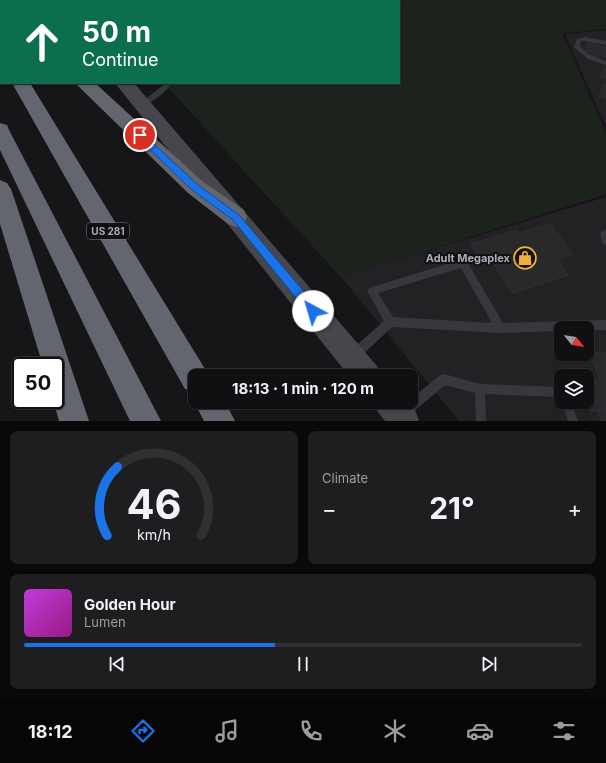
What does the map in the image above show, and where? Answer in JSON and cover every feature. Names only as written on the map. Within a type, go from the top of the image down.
[{"type":"highway","name":"US 281","points":[[22,84],[189,369]]},
{"type":"highway","points":[[85,84],[195,187],[236,218]]},
{"type":"highway","points":[[0,130],[146,421]]},
{"type":"highway","points":[[0,189],[74,421]]},
{"type":"highway","points":[[213,409],[220,421]]},
{"type":"main road","points":[[125,84],[361,369]]},
{"type":"lane","points":[[606,43],[585,39],[579,40],[577,47],[583,54],[590,58],[606,63]]},
{"type":"lane","points":[[141,103],[149,100],[168,84]]},
{"type":"lane","points":[[606,234],[604,235],[606,241]]},
{"type":"lane","points":[[390,322],[372,291],[463,264],[500,328]]},
{"type":"lane","points":[[351,357],[390,322],[500,328],[606,325]]},
{"type":"lane","points":[[397,413],[444,379],[480,389],[554,392]]},
{"type":"lane","points":[[480,389],[481,421]]},
{"type":"lane","points":[[569,409],[573,421]]},
{"type":"shaded area","points":[[400,0],[606,0],[606,29],[562,33],[606,133],[606,194],[394,261],[606,197],[606,421],[459,421],[418,371],[418,369],[416,369],[341,277],[165,84],[400,84]]},
{"type":"shaded area","points":[[400,0],[606,0],[606,29],[562,33],[606,133],[606,194],[341,277],[165,84],[400,84]]},
{"type":"shaded area","points":[[606,30],[606,127],[565,34]]},
{"type":"building","points":[[588,42],[606,48],[606,57],[585,51]]},
{"type":"building","points":[[603,68],[606,69],[606,79],[600,77]]},
{"type":"building","points":[[603,84],[606,85],[606,99],[599,97]]},
{"type":"building","name":"Adult Megaplex","points":[[550,224],[573,254],[557,259],[568,275],[512,293],[490,257],[484,259],[481,253],[477,255],[471,244],[517,230],[519,233]]},
{"type":"building","points":[[594,353],[606,353],[606,410],[590,411],[589,409],[594,409],[594,379],[600,379],[592,361],[594,361]]},
{"type":"building","points":[[597,410],[606,410],[606,421],[601,421]]},
{"type":"place","name":"Adult Megaplex","points":[[525,258]]},
{"type":"route","points":[[140,135],[195,187],[236,218],[313,311]]}]
